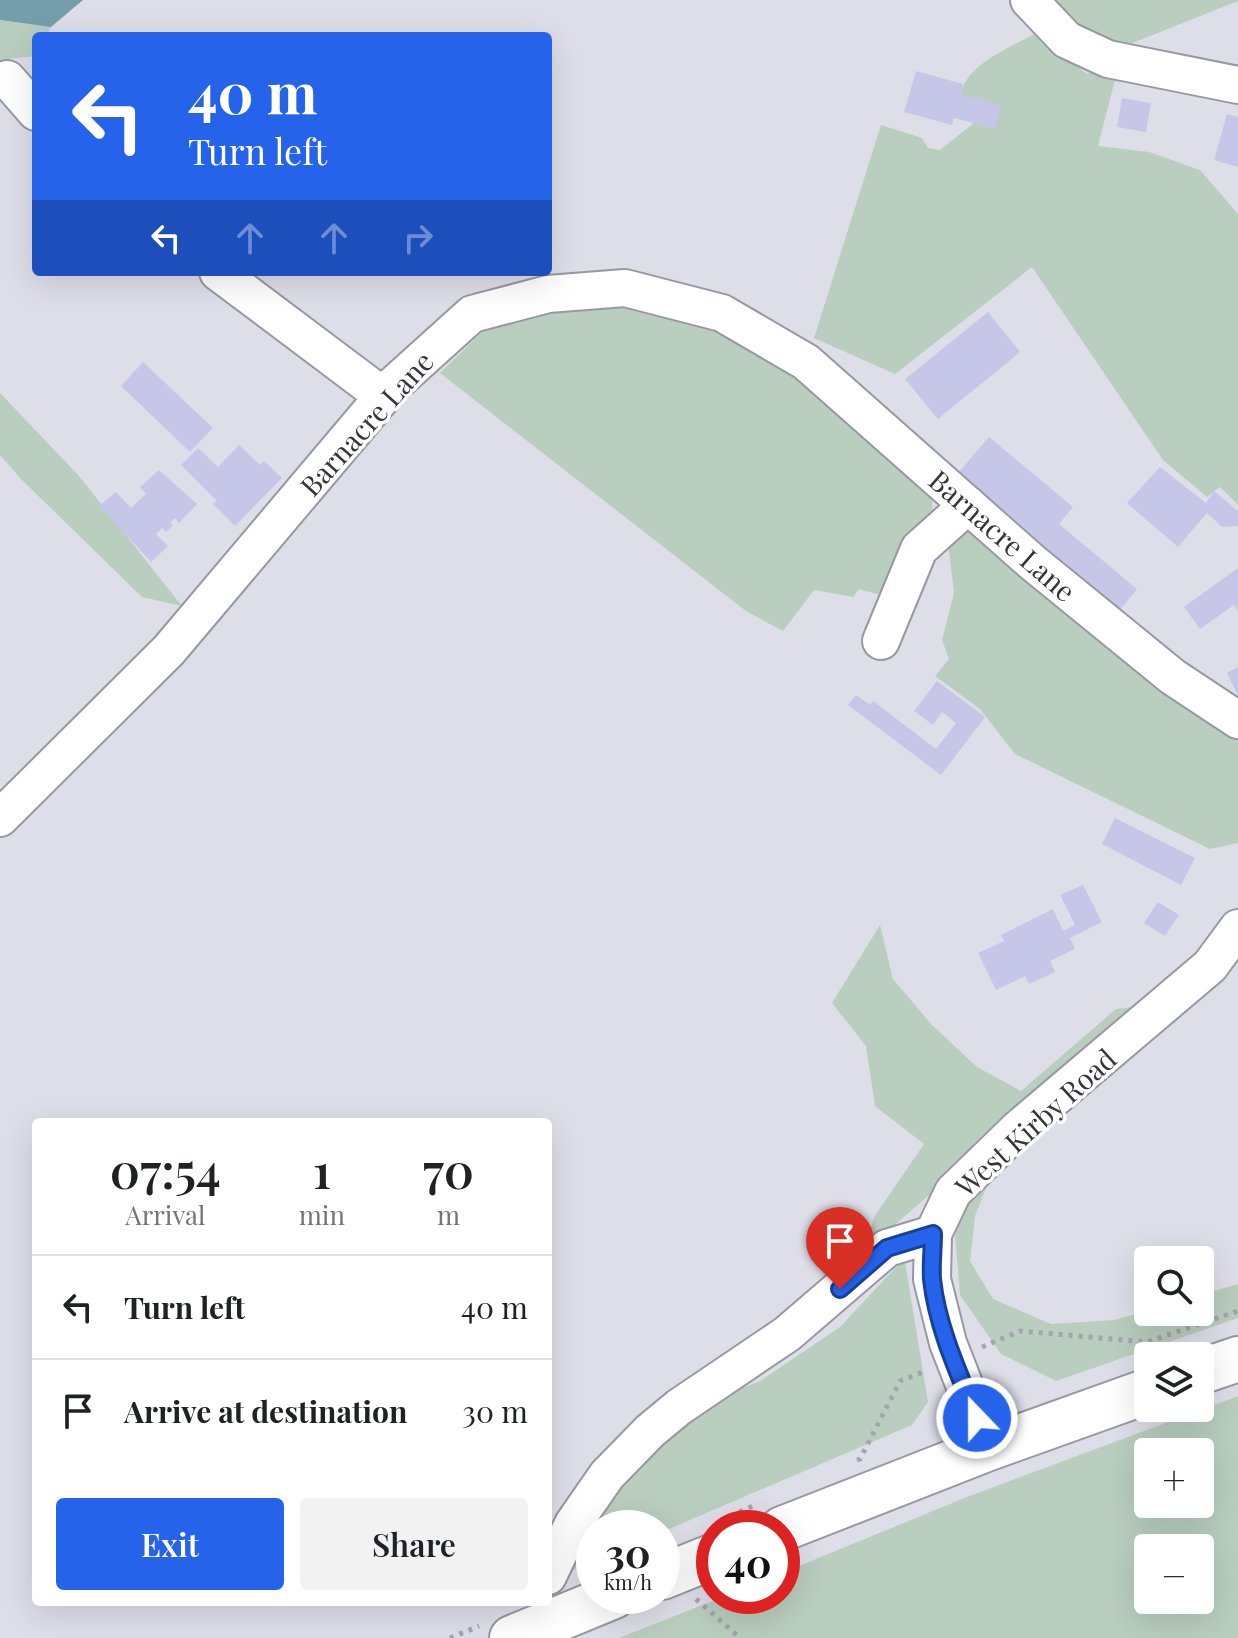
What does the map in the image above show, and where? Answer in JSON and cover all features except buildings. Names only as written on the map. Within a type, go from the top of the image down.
[{"type":"main road","points":[[1214,1367],[1238,1359]]},
{"type":"main road","points":[[800,1522],[989,1448],[1134,1396]]},
{"type":"main road","points":[[529,1622],[576,1608]]},
{"type":"street","points":[[1029,0],[1067,40],[1108,59],[1238,85]]},
{"type":"street","points":[[7,79],[32,107]]},
{"type":"street","points":[[223,276],[383,396]]},
{"type":"street","name":"Barnacre Lane","points":[[0,818],[169,650],[383,396],[472,314],[548,294],[625,288],[722,313],[806,362],[1032,562],[1173,677],[1238,720]]},
{"type":"street","points":[[881,641],[919,549],[968,505]]},
{"type":"street","name":"West Kirby Road","points":[[989,1448],[948,1343],[932,1279],[933,1234],[953,1192],[1019,1128],[1210,966],[1238,928]]},
{"type":"street","points":[[552,1568],[573,1524],[607,1475],[650,1431],[679,1407],[787,1334],[887,1248],[933,1234]]},
{"type":"path","points":[[680,1589],[740,1638]]},
{"type":"green space","points":[[1044,0],[1238,1],[1120,48],[1082,32]]},
{"type":"green space","points":[[0,20],[51,27],[48,32],[32,32],[32,56],[0,60]]},
{"type":"green space","points":[[1034,34],[1087,74],[1096,67],[1115,80],[1098,146],[1149,152],[1200,170],[1238,214],[1238,505],[1220,487],[1207,497],[1163,460],[1032,267],[895,374],[814,338],[881,125],[922,138],[928,148],[940,150],[974,123],[960,94],[972,74],[991,58]]},
{"type":"green space","points":[[606,302],[661,308],[750,346],[848,414],[932,498],[933,523],[884,596],[859,589],[853,597],[814,590],[783,631],[746,611],[440,373],[482,332],[546,310]]},
{"type":"green space","points":[[0,393],[79,476],[182,606],[142,597],[0,455]]},
{"type":"green space","points":[[962,530],[989,539],[1238,736],[1238,843],[1210,849],[1015,754],[980,709],[935,676],[949,659],[942,640],[954,593],[948,542]]},
{"type":"green space","points":[[880,925],[893,979],[931,1024],[977,1067],[1021,1091],[1116,1009],[1147,1005],[865,1251],[874,1217],[924,1144],[875,1106],[866,1046],[832,1003]]},
{"type":"green space","points":[[993,1170],[975,1216],[970,1261],[993,1299],[1051,1324],[1114,1320],[1134,1315],[1134,1326],[1214,1326],[1214,1291],[1238,1284],[1238,1318],[1169,1342],[1134,1342],[1134,1354],[1056,1381],[1001,1354],[960,1295],[955,1235],[971,1190]]},
{"type":"green space","points":[[905,1262],[928,1402],[912,1425],[713,1510],[696,1510],[696,1517],[680,1524],[680,1510],[604,1510],[632,1475],[711,1401],[760,1381],[840,1327],[896,1267]]},
{"type":"green space","points":[[1238,1396],[1238,1638],[619,1638],[696,1607],[696,1614],[800,1614],[800,1566],[962,1499],[1168,1422],[1214,1422],[1214,1405]]},
{"type":"water","points":[[0,0],[83,0],[51,27],[0,20]]},
{"type":"route","points":[[840,1289],[887,1248],[933,1234],[932,1279],[942,1322],[977,1418]]}]
